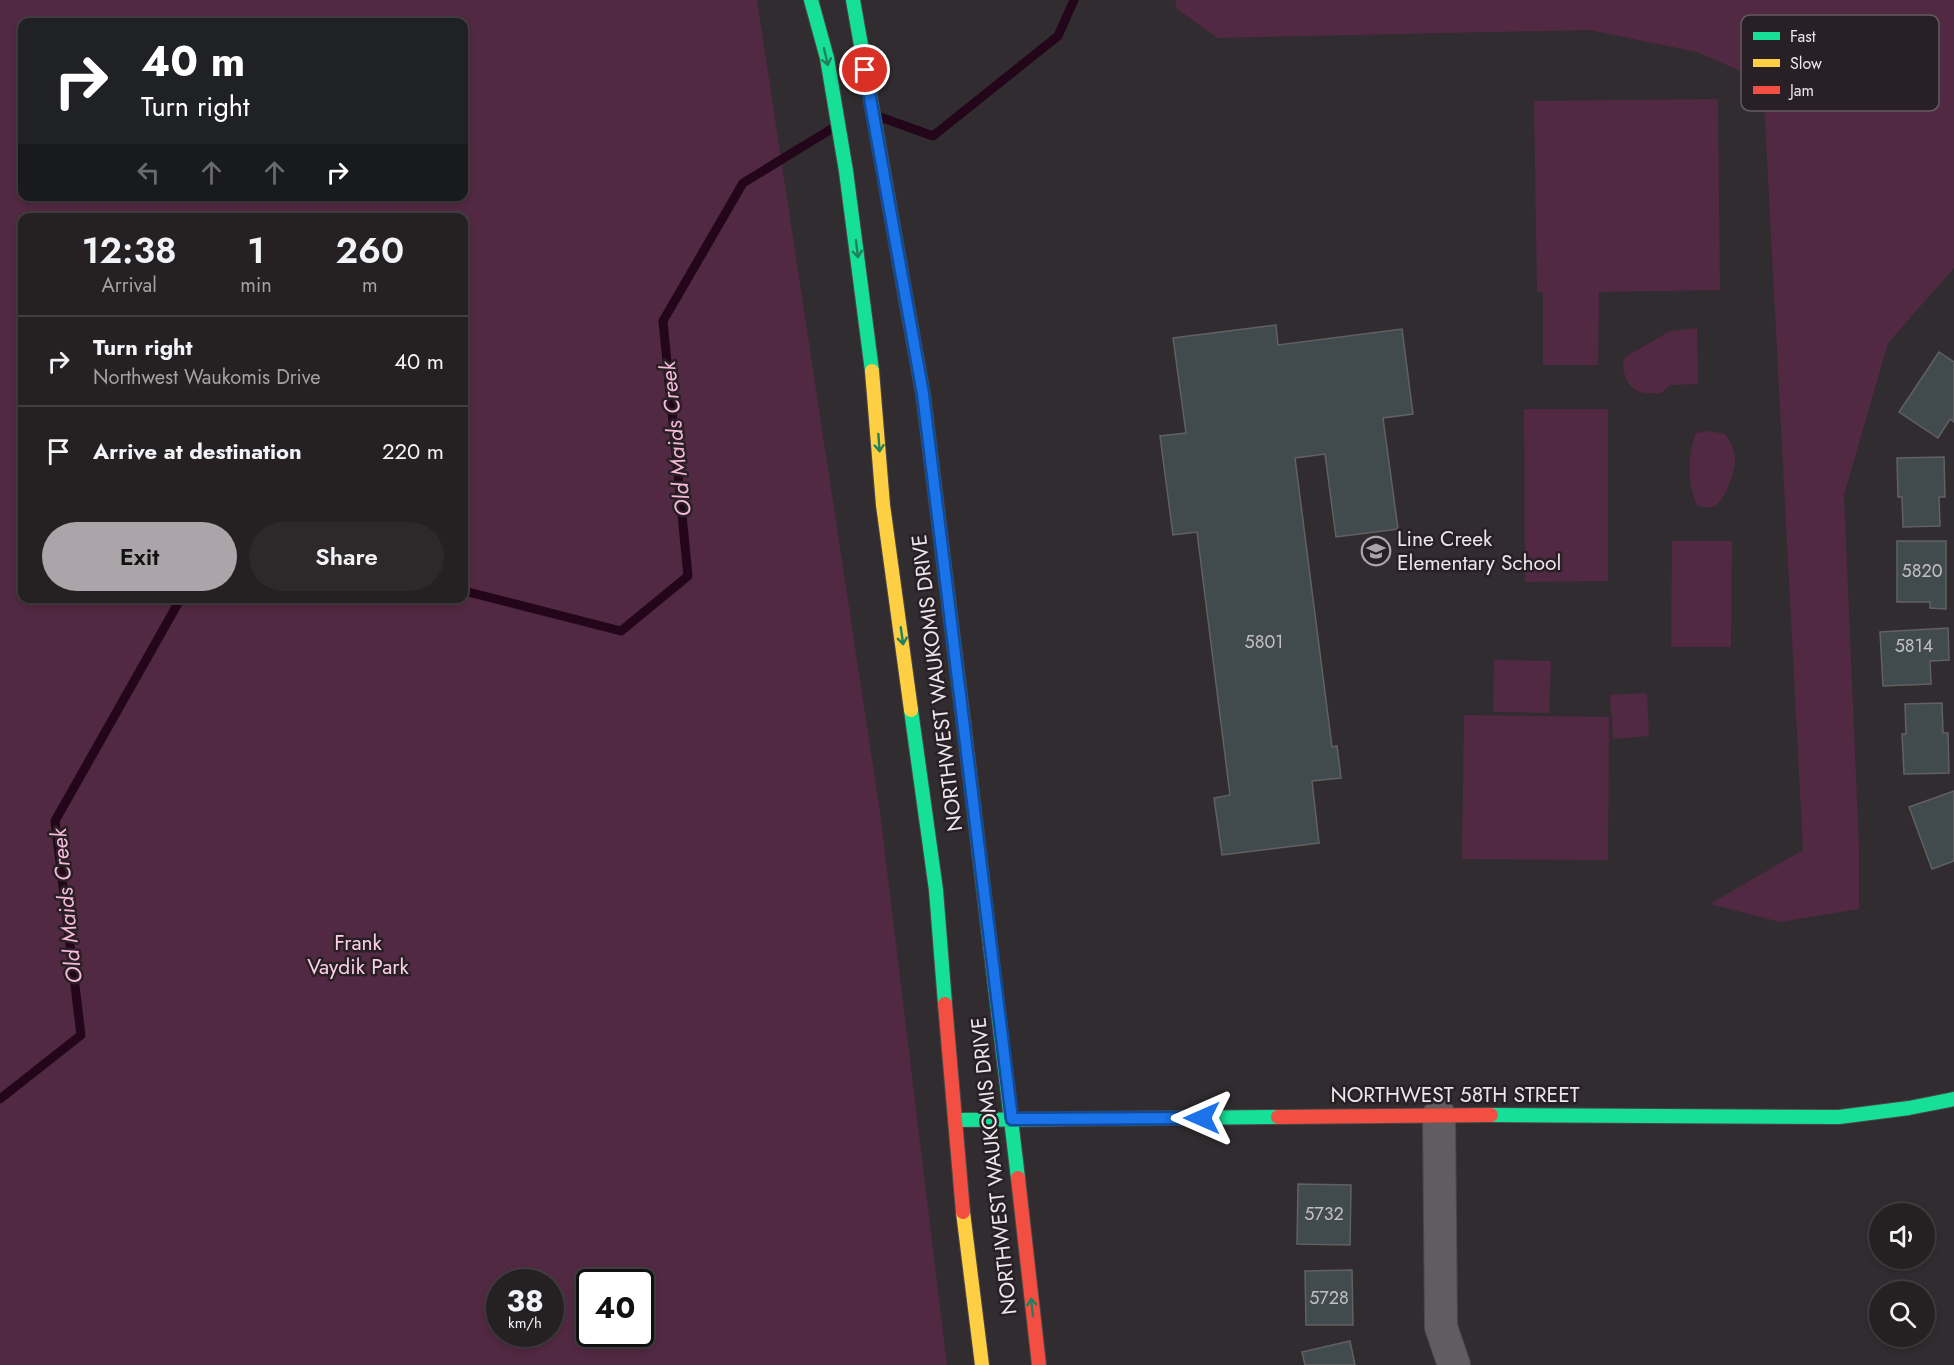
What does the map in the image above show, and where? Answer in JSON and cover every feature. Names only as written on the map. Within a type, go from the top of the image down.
[{"type":"main road","name":"NORTHWEST WAUKOMIS DRIVE","points":[[812,0],[827,58],[846,171],[869,344],[876,402],[883,505],[936,890],[962,1204],[982,1365]]},
{"type":"main road","name":"NORTHWEST WAUKOMIS DRIVE","points":[[853,0],[923,394],[1012,1119],[1039,1365]]},
{"type":"main road","name":"NORTHWEST 58TH STREET","points":[[955,1120],[1439,1115],[1839,1117],[1909,1108],[1954,1099]]},
{"type":"street","points":[[1439,1115],[1441,1327],[1454,1365]]},
{"type":"green space","name":"Frank Vaydik Park","points":[[0,0],[757,0],[880,812],[947,1365],[0,1365]]},
{"type":"green space","points":[[1177,0],[1954,0],[1954,268],[1888,343],[1844,495],[1859,848],[1859,909],[1780,922],[1710,904],[1803,850],[1765,111],[1939,111],[1939,15],[1741,15],[1741,71],[1697,52],[1589,30],[1217,38],[1175,7]]},
{"type":"green space","points":[[1718,99],[1720,290],[1599,292],[1598,365],[1543,365],[1543,293],[1537,292],[1534,101]]},
{"type":"green space","points":[[1697,328],[1698,384],[1670,385],[1661,393],[1639,392],[1631,386],[1625,376],[1623,364],[1625,357],[1670,331]]},
{"type":"green space","points":[[1524,409],[1608,409],[1608,581],[1525,582]]},
{"type":"green space","points":[[1709,431],[1725,434],[1735,456],[1732,477],[1726,493],[1712,507],[1698,506],[1690,481],[1693,440],[1696,433]]},
{"type":"green space","points":[[1672,541],[1732,541],[1731,647],[1671,647]]},
{"type":"green space","points":[[1494,660],[1551,661],[1549,713],[1493,712]]},
{"type":"green space","points":[[1647,693],[1649,736],[1613,739],[1610,695]]},
{"type":"green space","points":[[1464,715],[1609,717],[1608,860],[1462,859]]},
{"type":"building","name":"Line Creek Elementary School","points":[[1276,325],[1278,345],[1402,329],[1413,414],[1383,418],[1398,529],[1336,537],[1325,454],[1295,458],[1332,747],[1337,746],[1341,778],[1312,781],[1319,843],[1222,855],[1214,798],[1230,795],[1197,532],[1173,535],[1160,436],[1186,433],[1173,338]]},
{"type":"building","points":[[1939,352],[1954,362],[1954,422],[1950,419],[1938,438],[1899,412]]},
{"type":"building","points":[[1944,457],[1945,497],[1939,497],[1940,526],[1903,527],[1902,497],[1898,497],[1897,458]]},
{"type":"building","points":[[1897,541],[1946,541],[1946,609],[1930,608],[1930,602],[1897,602]]},
{"type":"building","points":[[1948,628],[1949,660],[1930,661],[1931,684],[1883,686],[1880,632]]},
{"type":"building","points":[[1942,703],[1943,733],[1948,733],[1949,773],[1904,774],[1902,734],[1906,734],[1905,704]]},
{"type":"building","points":[[1954,791],[1954,861],[1932,869],[1909,807]]},
{"type":"building","points":[[1298,1184],[1351,1185],[1350,1245],[1297,1244]]},
{"type":"building","points":[[1352,1270],[1353,1325],[1306,1325],[1305,1271]]},
{"type":"building","points":[[1350,1341],[1355,1365],[1305,1365],[1302,1352]]},
{"type":"waterway","name":"Old Maids Creek","points":[[880,117],[933,136],[1058,36],[1074,0]]},
{"type":"waterway","name":"Old Maids Creek","points":[[468,592],[621,631],[688,576],[663,321],[743,183],[833,128]]},
{"type":"waterway","name":"Old Maids Creek","points":[[0,1099],[81,1035],[55,821],[178,603]]},
{"type":"traffic: fast","points":[[811,0],[827,58],[846,171],[872,371]]},
{"type":"traffic: fast","points":[[853,0],[907,305]]},
{"type":"traffic: fast","points":[[911,710],[936,890],[945,1004]]},
{"type":"traffic: fast","points":[[969,768],[1018,1178]]},
{"type":"traffic: fast","points":[[1491,1115],[1839,1117],[1909,1108],[1954,1099]]},
{"type":"traffic: fast","points":[[955,1120],[1278,1117]]},
{"type":"traffic: slow","points":[[907,305],[923,394],[969,768]]},
{"type":"traffic: slow","points":[[872,371],[883,505],[911,710]]},
{"type":"traffic: slow","points":[[963,1212],[982,1365]]},
{"type":"traffic: jam","points":[[945,1004],[963,1212]]},
{"type":"traffic: jam","points":[[1278,1117],[1491,1115]]},
{"type":"traffic: jam","points":[[1018,1178],[1039,1365]]},
{"type":"place","name":"Line Creek Elementary School","points":[[1376,551]]},
{"type":"route","points":[[865,70],[923,394],[1012,1119],[1202,1118]]}]
